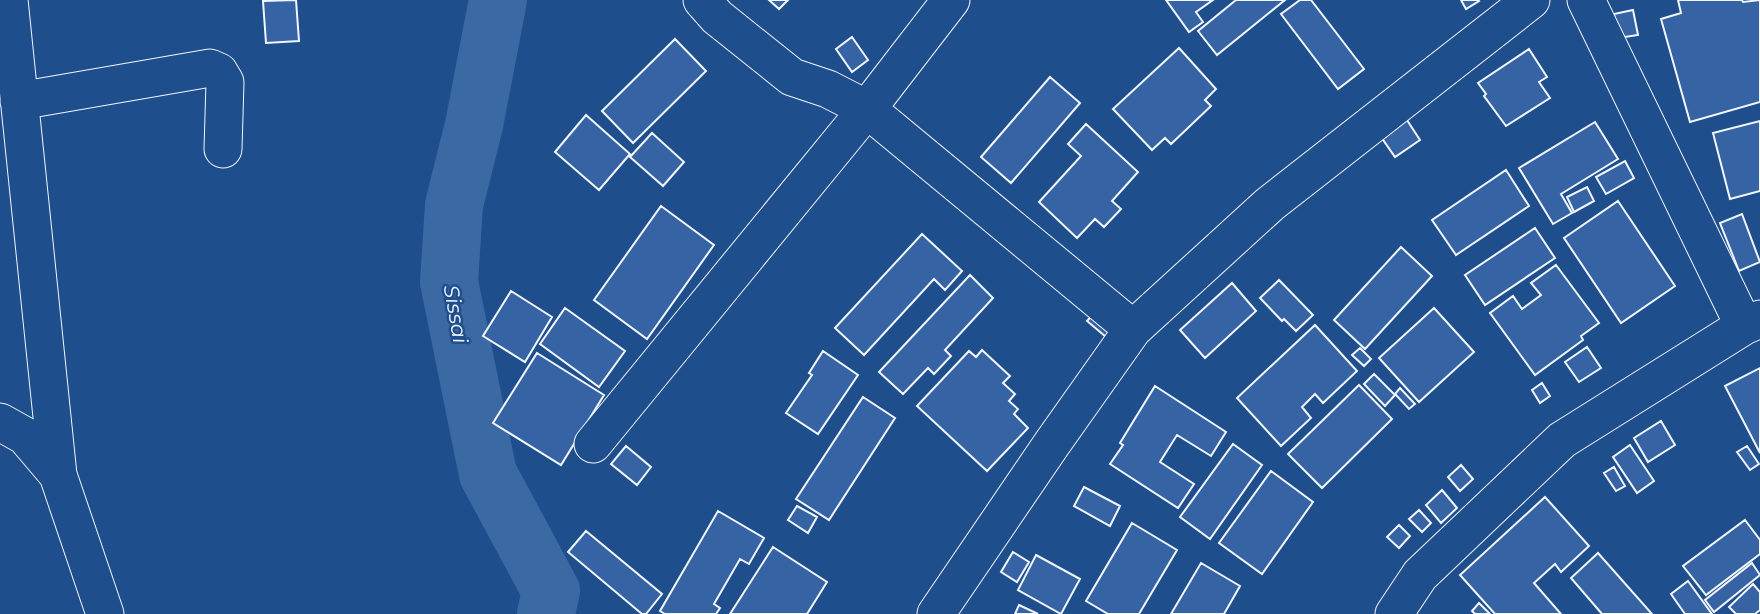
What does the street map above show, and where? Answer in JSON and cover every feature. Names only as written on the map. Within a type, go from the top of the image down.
[{"type":"street","points":[[9,0],[58,475],[105,614]]},
{"type":"street","points":[[702,0],[717,17],[792,77],[828,89],[867,108],[1133,329]]},
{"type":"street","points":[[593,444],[867,108],[951,0]]},
{"type":"street","points":[[936,614],[1133,329],[1270,204],[1531,0]]},
{"type":"street","points":[[1394,614],[1420,575],[1562,440],[1752,322],[1586,0]]},
{"type":"street","points":[[19,102],[210,68],[219,72],[225,82],[223,149]]},
{"type":"street","points":[[0,422],[25,436],[58,475]]},
{"type":"building","points":[[296,0],[299,41],[266,43],[263,1]]},
{"type":"building","points":[[769,0],[788,0],[779,9]]},
{"type":"building","points":[[1166,0],[1213,0],[1196,12],[1203,22],[1189,32]]},
{"type":"building","points":[[1236,0],[1285,0],[1217,55],[1198,31]]},
{"type":"building","points":[[1300,0],[1311,0],[1364,69],[1338,89],[1281,14]]},
{"type":"building","points":[[1461,0],[1478,0],[1479,1],[1466,9]]},
{"type":"building","points":[[1678,0],[1760,0],[1760,102],[1690,122],[1661,19],[1681,13]]},
{"type":"building","points":[[1633,10],[1638,35],[1618,38],[1614,14]]},
{"type":"building","points":[[852,37],[868,60],[852,72],[836,49]]},
{"type":"building","points":[[675,39],[706,71],[633,143],[602,111]]},
{"type":"building","points":[[1179,48],[1216,89],[1205,100],[1211,106],[1171,144],[1165,138],[1152,150],[1113,109]]},
{"type":"building","points":[[1529,49],[1547,77],[1539,82],[1550,98],[1506,126],[1478,83]]},
{"type":"building","points":[[1050,77],[1080,103],[1011,183],[981,157]]},
{"type":"building","points":[[586,115],[630,154],[599,190],[555,152]]},
{"type":"building","points":[[1405,117],[1420,140],[1395,157],[1379,134]]},
{"type":"building","points":[[1760,121],[1760,191],[1730,199],[1713,133]]},
{"type":"building","points":[[1595,122],[1618,159],[1561,194],[1572,213],[1553,224],[1519,168]]},
{"type":"building","points":[[1086,124],[1138,172],[1112,201],[1121,209],[1104,227],[1095,219],[1077,238],[1039,202],[1081,156],[1068,144]]},
{"type":"building","points":[[652,133],[684,162],[663,186],[630,157]]},
{"type":"building","points":[[1625,161],[1634,178],[1606,194],[1596,177]]},
{"type":"building","points":[[1506,170],[1529,206],[1456,255],[1432,220]]},
{"type":"building","points":[[1587,187],[1594,201],[1574,212],[1567,197]]},
{"type":"building","points":[[1618,201],[1675,286],[1621,323],[1564,238]]},
{"type":"building","points":[[661,206],[714,245],[647,339],[594,300]]},
{"type":"building","points":[[1742,214],[1760,262],[1739,271],[1720,223]]},
{"type":"building","points":[[1535,228],[1555,258],[1485,305],[1465,275]]},
{"type":"building","points":[[922,234],[962,271],[945,290],[934,279],[864,355],[835,328]]},
{"type":"building","points":[[1401,247],[1432,276],[1365,349],[1334,320]]},
{"type":"building","points":[[1556,265],[1599,323],[1581,336],[1583,340],[1535,375],[1490,313],[1513,296],[1522,309],[1541,295],[1531,283]]},
{"type":"building","points":[[970,275],[993,298],[945,350],[951,356],[934,374],[928,368],[903,394],[879,372]]},
{"type":"building","points":[[1279,280],[1313,315],[1296,331],[1260,298]]},
{"type":"building","points":[[1232,283],[1256,311],[1205,358],[1180,330]]},
{"type":"building","points":[[511,291],[552,317],[525,362],[483,336]]},
{"type":"building","points":[[565,308],[625,351],[599,387],[540,344]]},
{"type":"building","points":[[1099,308],[1112,342],[1087,321]]},
{"type":"building","points":[[1434,308],[1474,352],[1419,402],[1379,358]]},
{"type":"building","points":[[1315,325],[1357,371],[1323,403],[1315,394],[1302,407],[1311,418],[1281,446],[1237,398]]},
{"type":"building","points":[[1587,347],[1601,368],[1579,382],[1565,362]]},
{"type":"building","points":[[1360,348],[1371,359],[1364,366],[1352,355]]},
{"type":"building","points":[[982,350],[1010,376],[1003,383],[1015,394],[1009,401],[1018,409],[1014,414],[1028,428],[987,471],[917,406],[969,351],[976,357]]},
{"type":"building","points":[[823,351],[858,375],[818,434],[786,413],[812,375],[809,373]]},
{"type":"building","points":[[537,353],[604,395],[561,465],[493,423]]},
{"type":"building","points":[[1760,368],[1760,453],[1725,386]]},
{"type":"building","points":[[1374,374],[1395,395],[1385,406],[1364,384]]},
{"type":"building","points":[[1542,383],[1550,396],[1540,403],[1532,390]]},
{"type":"building","points":[[1359,385],[1392,419],[1322,488],[1288,454]]},
{"type":"building","points":[[1155,386],[1226,432],[1211,456],[1177,435],[1160,462],[1194,484],[1178,508],[1110,464]]},
{"type":"building","points":[[1400,388],[1415,404],[1409,409],[1395,394]]},
{"type":"building","points":[[863,397],[895,418],[829,520],[796,499]]},
{"type":"building","points":[[1661,421],[1675,445],[1648,462],[1634,438]]},
{"type":"building","points":[[1233,444],[1262,465],[1210,539],[1180,517]]},
{"type":"building","points":[[1630,445],[1654,481],[1637,493],[1613,457]]},
{"type":"building","points":[[626,446],[651,467],[637,485],[611,464]]},
{"type":"building","points":[[1747,446],[1759,464],[1750,470],[1737,452]]},
{"type":"building","points":[[1461,465],[1473,479],[1460,491],[1448,477]]},
{"type":"building","points":[[1614,467],[1625,486],[1616,491],[1604,473]]},
{"type":"building","points":[[1271,471],[1313,502],[1262,574],[1219,543]]},
{"type":"building","points":[[1084,487],[1120,506],[1110,526],[1074,506]]},
{"type":"building","points":[[1442,490],[1457,508],[1441,523],[1426,505]]},
{"type":"building","points":[[1545,497],[1589,546],[1561,572],[1555,564],[1534,583],[1561,614],[1495,614],[1460,575]]},
{"type":"building","points":[[797,506],[817,517],[808,533],[788,520]]},
{"type":"building","points":[[1419,510],[1431,523],[1422,532],[1409,519]]},
{"type":"building","points":[[718,511],[764,538],[749,564],[740,559],[714,604],[720,608],[716,614],[665,614],[660,611]]},
{"type":"building","points":[[1745,520],[1760,540],[1760,554],[1706,595],[1683,566]]},
{"type":"building","points":[[1132,523],[1177,550],[1139,614],[1108,614],[1086,601]]},
{"type":"building","points":[[1399,525],[1410,536],[1399,548],[1387,537]]},
{"type":"building","points":[[586,531],[662,594],[646,614],[642,614],[568,552]]},
{"type":"building","points":[[773,547],[827,582],[807,614],[730,614]]},
{"type":"building","points":[[1013,552],[1029,562],[1017,582],[1001,572]]},
{"type":"building","points":[[1598,553],[1652,614],[1602,614],[1571,578]]},
{"type":"building","points":[[1036,555],[1080,579],[1061,614],[1018,590]]},
{"type":"building","points":[[1201,563],[1240,586],[1224,614],[1171,614]]},
{"type":"building","points":[[1752,563],[1760,575],[1714,612],[1705,600]]},
{"type":"building","points":[[1688,581],[1712,614],[1685,614],[1671,594]]},
{"type":"building","points":[[1753,584],[1760,592],[1760,610],[1755,614],[1736,614],[1729,607]]},
{"type":"building","points":[[1479,603],[1490,614],[1475,614],[1472,611]]},
{"type":"building","points":[[1019,605],[1038,614],[1015,614]]},
{"type":"waterway","name":"Sissai","points":[[498,0],[474,125],[454,205],[449,282],[488,474],[551,591],[546,614]]}]
